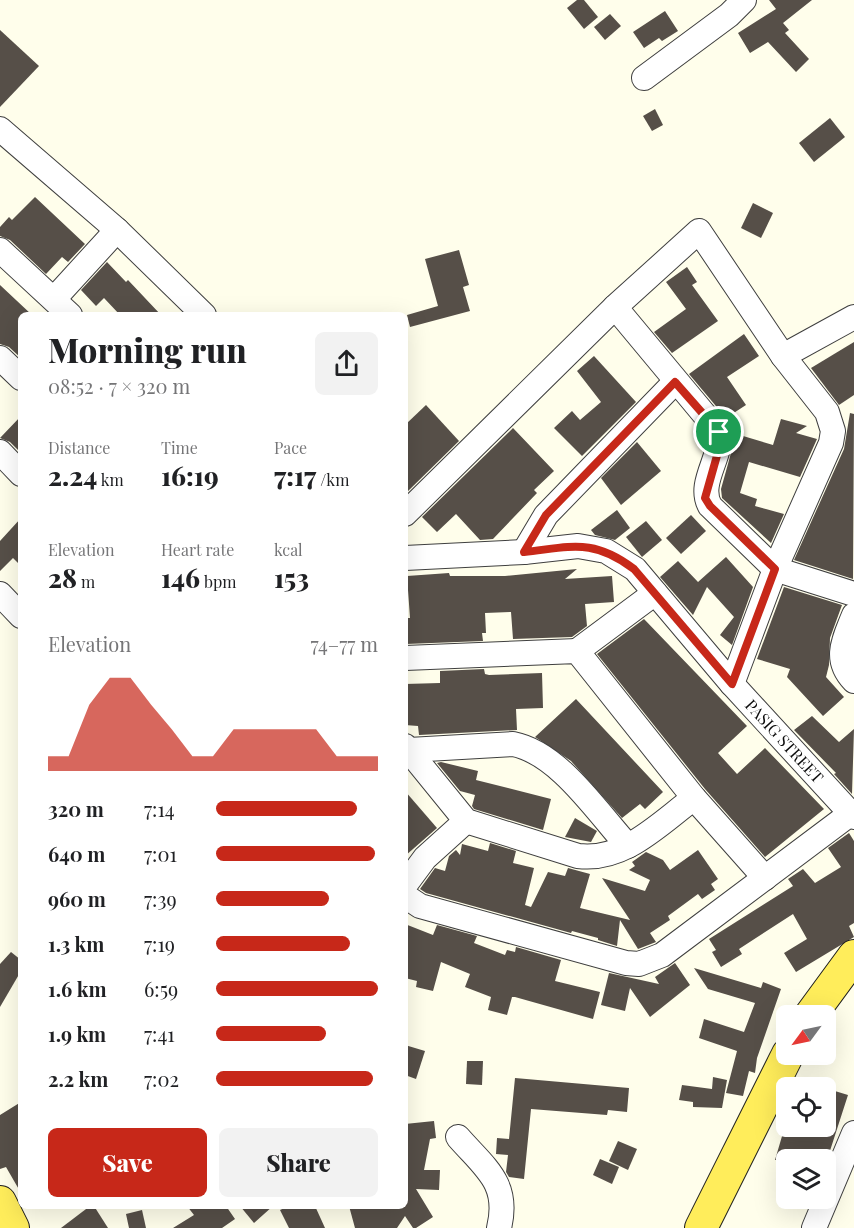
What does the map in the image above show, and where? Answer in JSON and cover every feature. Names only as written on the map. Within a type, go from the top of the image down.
[{"type":"main road","points":[[818,1005],[854,956]]},
{"type":"main road","points":[[701,1228],[782,1065]]},
{"type":"main road","points":[[0,1202],[13,1228]]},
{"type":"street","points":[[644,78],[744,0]]},
{"type":"street","points":[[0,129],[117,230],[201,312]]},
{"type":"street","points":[[0,250],[62,307],[117,230]]},
{"type":"street","points":[[408,509],[615,307],[699,231],[783,356],[827,412],[833,431],[818,474],[775,569],[732,684]]},
{"type":"street","points":[[615,307],[675,382],[719,432],[720,445],[705,498],[710,506],[775,569],[854,594]]},
{"type":"street","points":[[783,356],[854,317]]},
{"type":"street","points":[[0,358],[18,375]]},
{"type":"street","points":[[524,552],[546,515],[675,382]]},
{"type":"street","points":[[0,452],[18,471]]},
{"type":"street","name":"PASIG STREET","points":[[408,558],[524,552],[578,546],[606,551],[634,569],[732,684],[853,814]]},
{"type":"street","points":[[408,658],[577,651],[655,593]]},
{"type":"street","points":[[0,594],[18,613]]},
{"type":"street","points":[[854,615],[841,649],[841,659],[854,681]]},
{"type":"street","points":[[577,651],[694,798],[765,878]]},
{"type":"street","points":[[408,748],[513,744],[529,747],[555,764],[628,846]]},
{"type":"street","points":[[408,749],[466,822],[578,856],[593,858],[608,855],[628,846],[694,798]]},
{"type":"street","points":[[408,898],[420,906],[626,963],[639,964],[662,955],[853,814]]},
{"type":"street","points":[[408,881],[426,858],[466,822]]},
{"type":"street","points":[[814,1228],[854,1133]]},
{"type":"street","points":[[458,1137],[499,1189],[504,1201],[499,1228]]},
{"type":"building","points":[[577,0],[584,0],[598,17],[584,29],[567,8]]},
{"type":"building","points":[[769,0],[812,0],[783,23],[789,30],[785,33],[809,59],[796,72],[768,42],[750,53],[738,33],[776,9]]},
{"type":"building","points":[[665,11],[678,31],[662,41],[659,38],[644,48],[633,32]]},
{"type":"building","points":[[610,14],[621,26],[605,40],[594,27]]},
{"type":"building","points":[[0,30],[39,66],[0,107]]},
{"type":"building","points":[[655,109],[663,125],[652,131],[643,116]]},
{"type":"building","points":[[830,118],[845,137],[814,162],[799,143]]},
{"type":"building","points":[[35,197],[85,244],[68,262],[62,257],[46,274],[10,240],[0,236],[0,227],[9,217],[12,220]]},
{"type":"building","points":[[753,203],[773,213],[761,238],[741,228]]},
{"type":"building","points":[[459,250],[469,285],[463,287],[470,311],[410,327],[408,315],[438,306],[425,259]]},
{"type":"building","points":[[107,262],[126,282],[128,280],[158,312],[117,312],[104,298],[96,306],[81,290]]},
{"type":"building","points":[[687,267],[697,282],[692,285],[718,321],[672,353],[654,332],[686,309],[666,282]]},
{"type":"building","points":[[0,285],[29,312],[18,312],[18,355],[9,347],[0,344]]},
{"type":"building","points":[[744,334],[759,356],[727,377],[746,405],[726,418],[689,374]]},
{"type":"building","points":[[854,342],[854,395],[839,405],[811,368]]},
{"type":"building","points":[[594,356],[636,402],[582,456],[554,428],[572,411],[580,420],[601,402],[577,371]]},
{"type":"building","points":[[426,405],[459,441],[408,491],[408,422]]},
{"type":"building","points":[[850,413],[854,414],[853,579],[794,560],[844,449]]},
{"type":"building","points":[[18,419],[18,450],[10,442],[0,438]]},
{"type":"building","points":[[781,419],[807,426],[796,433],[817,439],[800,477],[749,462],[740,493],[757,499],[755,506],[784,514],[771,543],[722,498],[721,489],[731,453],[733,433],[773,445]]},
{"type":"building","points":[[513,428],[554,471],[534,490],[537,493],[493,539],[480,540],[456,514],[437,532],[422,517]]},
{"type":"building","points":[[637,442],[661,471],[621,505],[601,478]]},
{"type":"building","points":[[617,510],[630,528],[615,540],[595,535],[591,530]]},
{"type":"building","points":[[691,515],[706,531],[681,554],[666,538]]},
{"type":"building","points":[[18,521],[18,563],[13,558],[0,571],[0,541]]},
{"type":"building","points":[[646,521],[662,540],[642,557],[626,537]]},
{"type":"building","points":[[726,557],[753,587],[732,645],[720,635],[734,617],[707,587],[693,615],[660,577],[678,561],[698,582]]},
{"type":"building","points":[[577,569],[565,579],[612,576],[614,602],[585,604],[587,626],[572,637],[513,639],[511,612],[485,613],[486,633],[482,633],[483,641],[408,644],[408,618],[410,618],[408,576],[449,573],[450,576],[505,576]]},
{"type":"building","points":[[784,587],[842,605],[830,638],[826,677],[844,697],[823,716],[787,677],[790,669],[757,659]]},
{"type":"building","points":[[644,619],[747,726],[718,753],[737,774],[765,748],[824,809],[765,857],[705,789],[597,654]]},
{"type":"building","points":[[484,669],[485,674],[489,675],[542,673],[543,708],[516,709],[517,730],[419,735],[418,726],[408,725],[408,684],[440,683],[440,671]]},
{"type":"building","points":[[576,699],[663,792],[645,809],[640,804],[622,818],[571,761],[535,737]]},
{"type":"building","points":[[812,716],[839,742],[854,729],[852,794],[834,774],[836,773],[794,730]]},
{"type":"building","points":[[437,763],[478,771],[476,780],[551,799],[543,830],[474,809],[472,806],[475,795],[460,791]]},
{"type":"building","points":[[408,794],[437,828],[408,853]]},
{"type":"building","points":[[575,818],[597,831],[591,842],[565,837]]},
{"type":"building","points":[[849,833],[854,841],[854,923],[849,926],[854,937],[796,972],[784,953],[807,939],[793,914],[739,949],[742,954],[721,967],[712,952],[716,950],[709,939],[793,886],[788,879],[803,869],[815,883],[841,867],[828,848]]},
{"type":"building","points":[[490,843],[516,851],[513,863],[534,868],[525,905],[531,907],[548,872],[565,876],[568,868],[590,874],[580,908],[630,920],[602,878],[645,891],[650,880],[629,870],[635,866],[632,862],[646,852],[663,860],[670,870],[698,850],[718,879],[711,884],[715,890],[702,899],[698,894],[668,916],[670,920],[650,933],[656,942],[638,949],[620,920],[617,946],[598,940],[598,938],[572,931],[571,933],[426,893],[420,889],[435,868],[445,871],[449,856],[456,850],[460,855],[462,844],[488,851]]},
{"type":"building","points":[[408,925],[433,935],[437,925],[477,936],[474,943],[505,955],[507,950],[515,952],[516,947],[561,960],[555,981],[600,992],[593,1019],[515,997],[512,997],[507,1015],[488,1010],[491,997],[465,987],[470,974],[441,962],[433,991],[416,987],[417,981],[408,979]]},
{"type":"building","points":[[11,952],[18,958],[18,976],[0,1007],[0,964]]},
{"type":"building","points":[[675,963],[690,985],[650,1017],[630,988],[625,1011],[601,1005],[609,973],[659,984],[655,977]]},
{"type":"building","points":[[694,968],[761,988],[763,982],[781,989],[757,1058],[755,1073],[749,1071],[743,1096],[726,1093],[737,1051],[699,1038],[704,1019],[744,1032],[755,1003],[708,989]]},
{"type":"building","points":[[408,1046],[425,1051],[416,1079],[408,1076]]},
{"type":"building","points":[[467,1061],[483,1061],[482,1085],[466,1084]]},
{"type":"building","points":[[713,1077],[727,1080],[722,1108],[693,1107],[693,1102],[679,1100],[682,1085],[712,1089]]},
{"type":"building","points":[[515,1078],[629,1088],[627,1112],[608,1110],[607,1115],[531,1109],[524,1179],[509,1177],[506,1172],[508,1155],[496,1154],[497,1138],[509,1139]]},
{"type":"building","points":[[836,1091],[848,1095],[836,1132]]},
{"type":"building","points":[[18,1104],[18,1188],[6,1167],[0,1169],[0,1115]]},
{"type":"building","points":[[434,1121],[436,1138],[430,1139],[424,1170],[440,1170],[439,1190],[416,1189],[433,1217],[416,1228],[413,1228],[405,1216],[397,1228],[355,1228],[350,1209],[408,1209],[408,1124]]},
{"type":"building","points":[[782,1137],[834,1137],[831,1149],[778,1149]]},
{"type":"building","points":[[618,1141],[637,1149],[628,1170],[609,1161]]},
{"type":"building","points":[[600,1159],[619,1167],[612,1184],[593,1175]]},
{"type":"building","points":[[86,1209],[96,1209],[108,1228],[61,1228]]},
{"type":"building","points":[[189,1209],[228,1209],[235,1219],[222,1228],[173,1228],[194,1215]]},
{"type":"building","points":[[242,1209],[270,1209],[254,1223]]},
{"type":"building","points":[[316,1209],[325,1228],[289,1228],[280,1210]]},
{"type":"building","points":[[142,1210],[146,1228],[129,1228],[126,1214]]},
{"type":"route","points":[[675,382],[719,432],[720,445],[705,498],[710,506],[775,569],[732,684],[634,569],[620,558],[606,551],[578,546],[524,552],[546,515],[675,382]]}]
